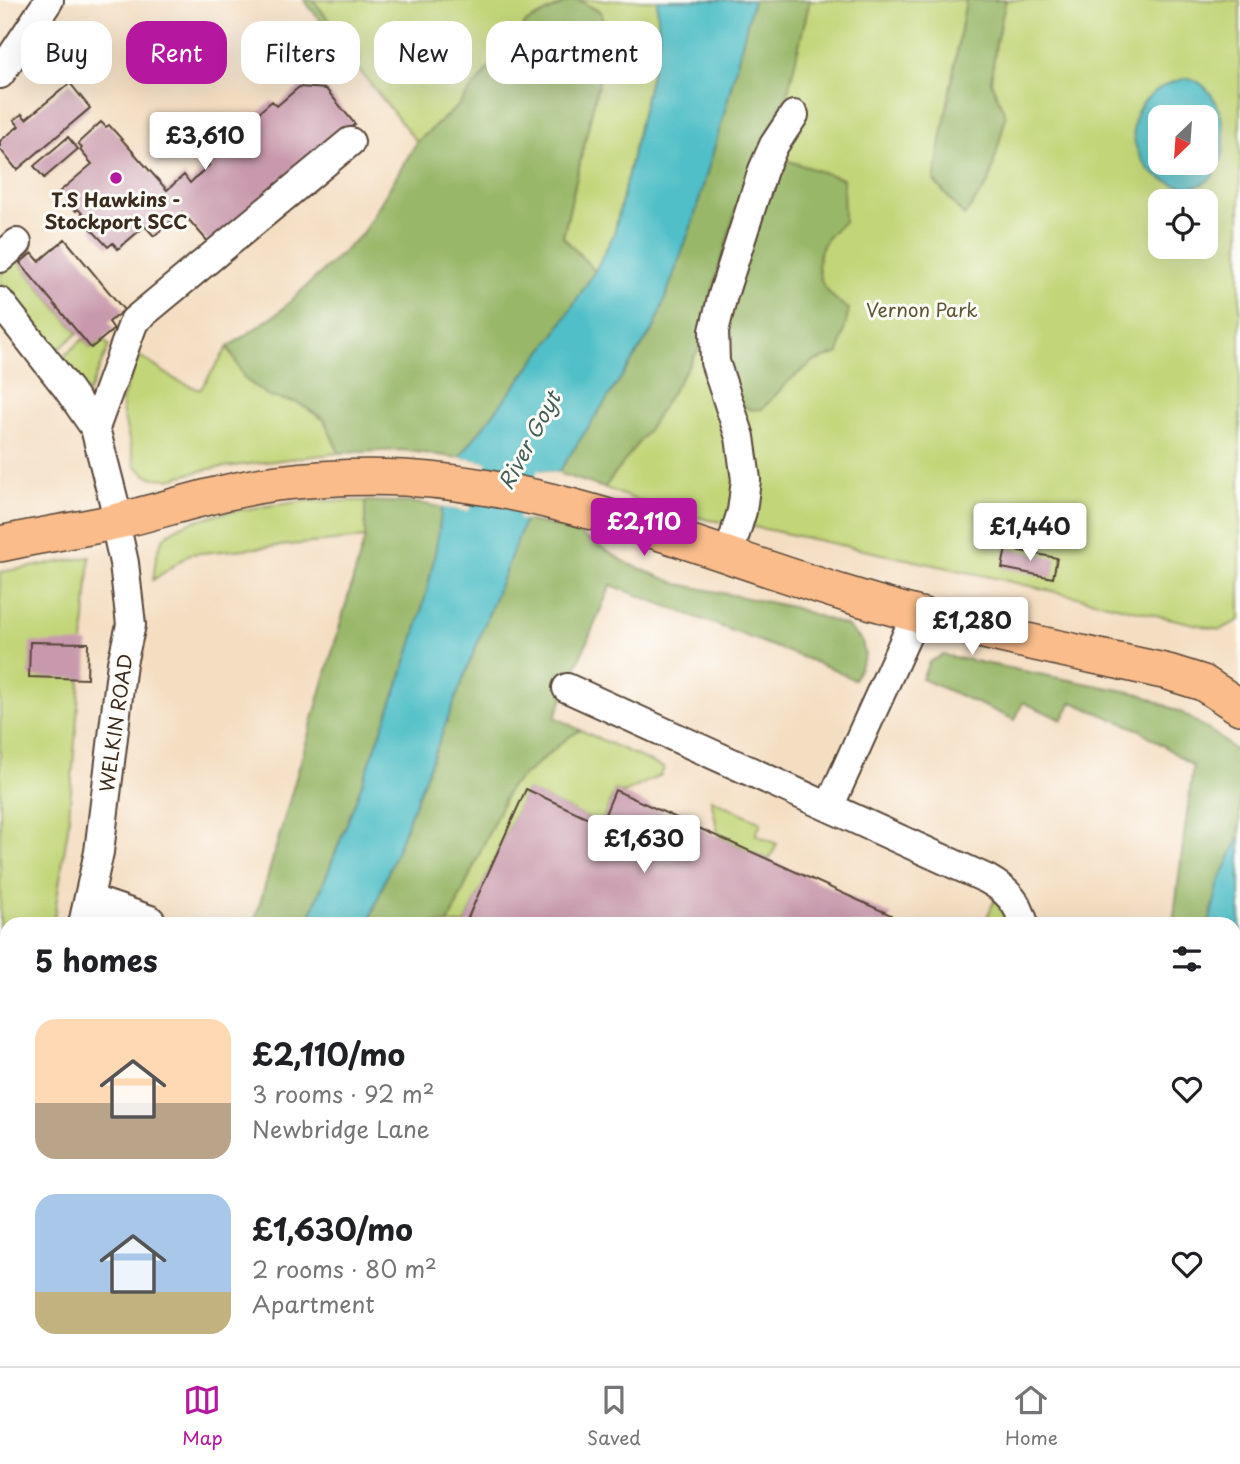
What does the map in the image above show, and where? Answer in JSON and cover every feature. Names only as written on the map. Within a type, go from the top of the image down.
[{"type":"main road","points":[[0,544],[115,522],[243,489],[277,483],[364,478],[440,481],[503,490],[578,507],[916,615],[1168,672],[1202,683],[1239,705]]},
{"type":"lane","points":[[0,74],[49,0]]},
{"type":"lane","points":[[728,557],[742,511],[746,480],[740,438],[715,362],[714,331],[763,170],[774,145],[794,115]]},
{"type":"lane","points":[[94,428],[134,321],[350,142]]},
{"type":"lane","name":"WELKIN ROAD","points":[[0,302],[68,389],[94,428],[115,506],[115,522],[124,563],[131,625],[122,663],[99,852],[86,911]]},
{"type":"lane","points":[[829,807],[916,615]]},
{"type":"lane","points":[[567,688],[999,885],[1015,902],[1021,917]]},
{"type":"lane","points":[[86,911],[129,917]]},
{"type":"green space","points":[[304,0],[313,0],[329,21],[321,21]]},
{"type":"green space","points":[[313,0],[571,0],[529,21],[486,21],[486,72],[458,106],[417,142],[360,71],[360,21],[329,21]]},
{"type":"green space","points":[[571,0],[578,0],[601,12],[603,21],[529,21]]},
{"type":"green space","points":[[578,0],[657,0],[658,21],[603,21],[601,12]]},
{"type":"green space","name":"Vernon Park","points":[[753,0],[1240,0],[1240,620],[1220,630],[986,576],[760,528],[709,520],[636,500],[585,480],[558,473],[693,221]]},
{"type":"green space","points":[[753,0],[810,0],[788,92],[744,182],[704,320],[699,349],[648,430],[604,488],[558,473],[655,326],[693,221]]},
{"type":"green space","points":[[966,0],[1006,0],[991,82],[1006,116],[989,182],[964,216],[934,181]]},
{"type":"green space","points":[[486,72],[486,84],[598,84],[563,237],[595,271],[553,337],[459,458],[402,450],[339,453],[324,419],[298,403],[270,397],[245,379],[228,347],[278,313],[362,234],[417,142],[458,106]]},
{"type":"green space","points":[[598,84],[649,84],[614,234],[595,271],[563,237]]},
{"type":"green space","points":[[783,159],[843,179],[844,222],[824,244],[818,267],[827,290],[849,309],[839,353],[813,362],[790,380],[762,409],[751,410],[741,405],[727,355],[725,327],[765,197]]},
{"type":"green space","points":[[17,260],[78,333],[56,351],[0,282],[0,275]]},
{"type":"green space","points":[[83,339],[91,348],[103,339],[109,346],[88,394],[62,358]]},
{"type":"green space","points":[[228,347],[245,379],[269,396],[298,403],[324,420],[339,453],[209,469],[169,479],[146,475],[135,465],[122,400],[138,355],[176,380],[200,390]]},
{"type":"green space","points":[[306,501],[365,501],[365,538],[190,554],[153,580],[159,547],[164,538],[174,530],[230,512]]},
{"type":"green space","points":[[365,501],[418,503],[442,507],[433,563],[412,644],[385,724],[310,917],[256,917],[365,538]]},
{"type":"green space","points":[[525,520],[572,530],[629,564],[678,584],[792,607],[847,626],[862,641],[865,656],[854,680],[836,670],[611,585],[555,717],[580,730],[509,788],[451,917],[371,917]]},
{"type":"green space","points":[[90,557],[68,828],[54,917],[0,917],[0,572]]},
{"type":"green space","points":[[943,655],[1140,694],[1182,713],[1218,736],[1240,755],[1240,836],[1219,882],[1211,917],[1174,917],[1193,766],[1140,730],[1072,702],[1062,720],[1023,702],[1015,720],[922,679],[929,662]]},
{"type":"green space","points":[[580,730],[664,768],[661,775],[624,793],[615,790],[601,824],[526,790],[468,917],[451,917],[509,788]]},
{"type":"green space","points":[[711,799],[761,822],[756,835],[777,844],[769,860],[719,837]]},
{"type":"green space","points":[[995,899],[1005,917],[987,917]]},
{"type":"water","points":[[657,0],[753,0],[693,221],[655,326],[558,473],[459,458],[553,337],[595,271],[614,234],[649,84],[662,84],[662,21],[658,21]]},
{"type":"water","points":[[1189,78],[1206,88],[1217,105],[1148,105],[1148,168],[1136,148],[1133,133],[1135,119],[1148,97],[1160,88]]},
{"type":"water","points":[[1218,108],[1223,125],[1224,147],[1219,166]]},
{"type":"water","points":[[1155,175],[1212,175],[1208,181],[1191,187]]},
{"type":"water","points":[[442,507],[525,520],[371,917],[310,917],[394,698],[427,590]]},
{"type":"water","points":[[1240,836],[1240,917],[1211,917],[1219,882]]},
{"type":"pier","points":[[456,457],[562,473],[557,476],[459,461]]},
{"type":"pier","points":[[440,504],[526,517],[528,521],[439,507]]},
{"type":"building","points":[[69,84],[90,108],[17,170],[0,149],[0,141],[19,126],[14,120],[22,114],[26,119]]},
{"type":"building","points":[[299,87],[326,89],[355,124],[210,244],[182,212],[154,236],[145,226],[118,249],[113,243],[108,247],[91,229],[94,226],[59,192],[92,164],[80,150],[82,148],[78,143],[101,122],[106,127],[109,125],[167,190],[184,175],[190,183],[209,165],[205,159],[272,101],[277,106]]},
{"type":"building","points":[[178,115],[192,131],[168,153],[154,136]]},
{"type":"building","points":[[68,137],[78,149],[44,178],[34,166]]},
{"type":"building","points":[[65,239],[124,310],[109,322],[114,329],[91,348],[20,263],[32,253],[39,261]]},
{"type":"building","points":[[1006,548],[1057,558],[1053,578],[1002,568]]},
{"type":"building","points":[[30,642],[88,643],[87,679],[29,677]]},
{"type":"building","points":[[526,789],[601,824],[615,790],[891,915],[890,917],[468,917]]},
{"type":"waterway","name":"River Goyt","points":[[469,576],[513,465],[547,407]]},
{"type":"place","name":"T.S Hawkins - Stockport SCC","points":[[116,178]]}]
